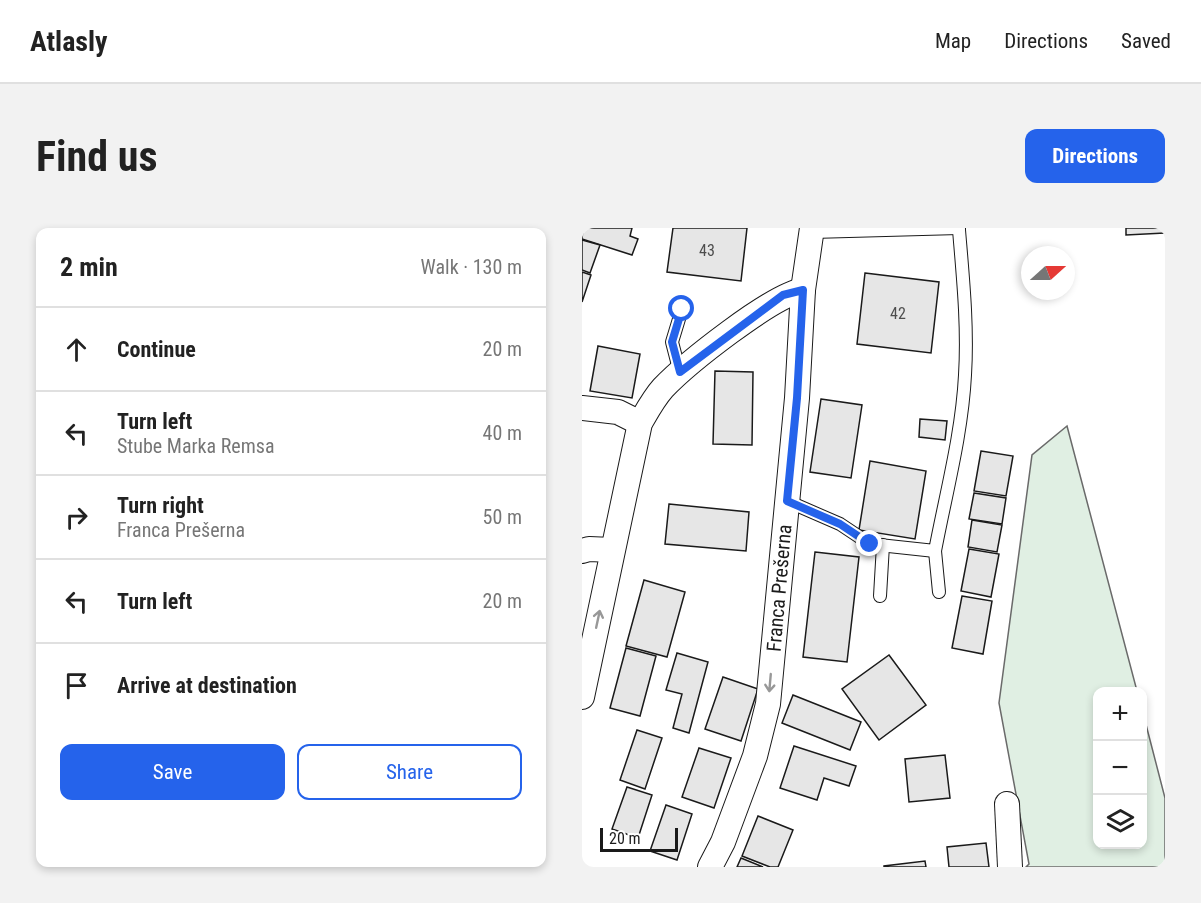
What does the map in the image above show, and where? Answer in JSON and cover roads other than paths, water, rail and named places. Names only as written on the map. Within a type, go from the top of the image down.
[{"type":"street","name":"Franca Prešerna","points":[[710,867],[723,842],[755,756],[768,704],[797,398],[803,290],[812,230]]},
{"type":"street","points":[[582,697],[640,423],[663,389],[680,372],[783,295],[803,290]]},
{"type":"street","points":[[582,408],[618,412],[640,423]]},
{"type":"street","points":[[582,552],[589,549],[612,550]]},
{"type":"street","points":[[1007,804],[1010,867]]},
{"type":"lane","points":[[812,230],[959,229],[966,306],[965,378],[956,444],[935,551],[939,592]]},
{"type":"lane","points":[[680,372],[672,342],[682,309]]},
{"type":"lane","points":[[787,501],[840,524],[870,544],[935,551]]},
{"type":"lane","points":[[880,596],[883,545]]}]
